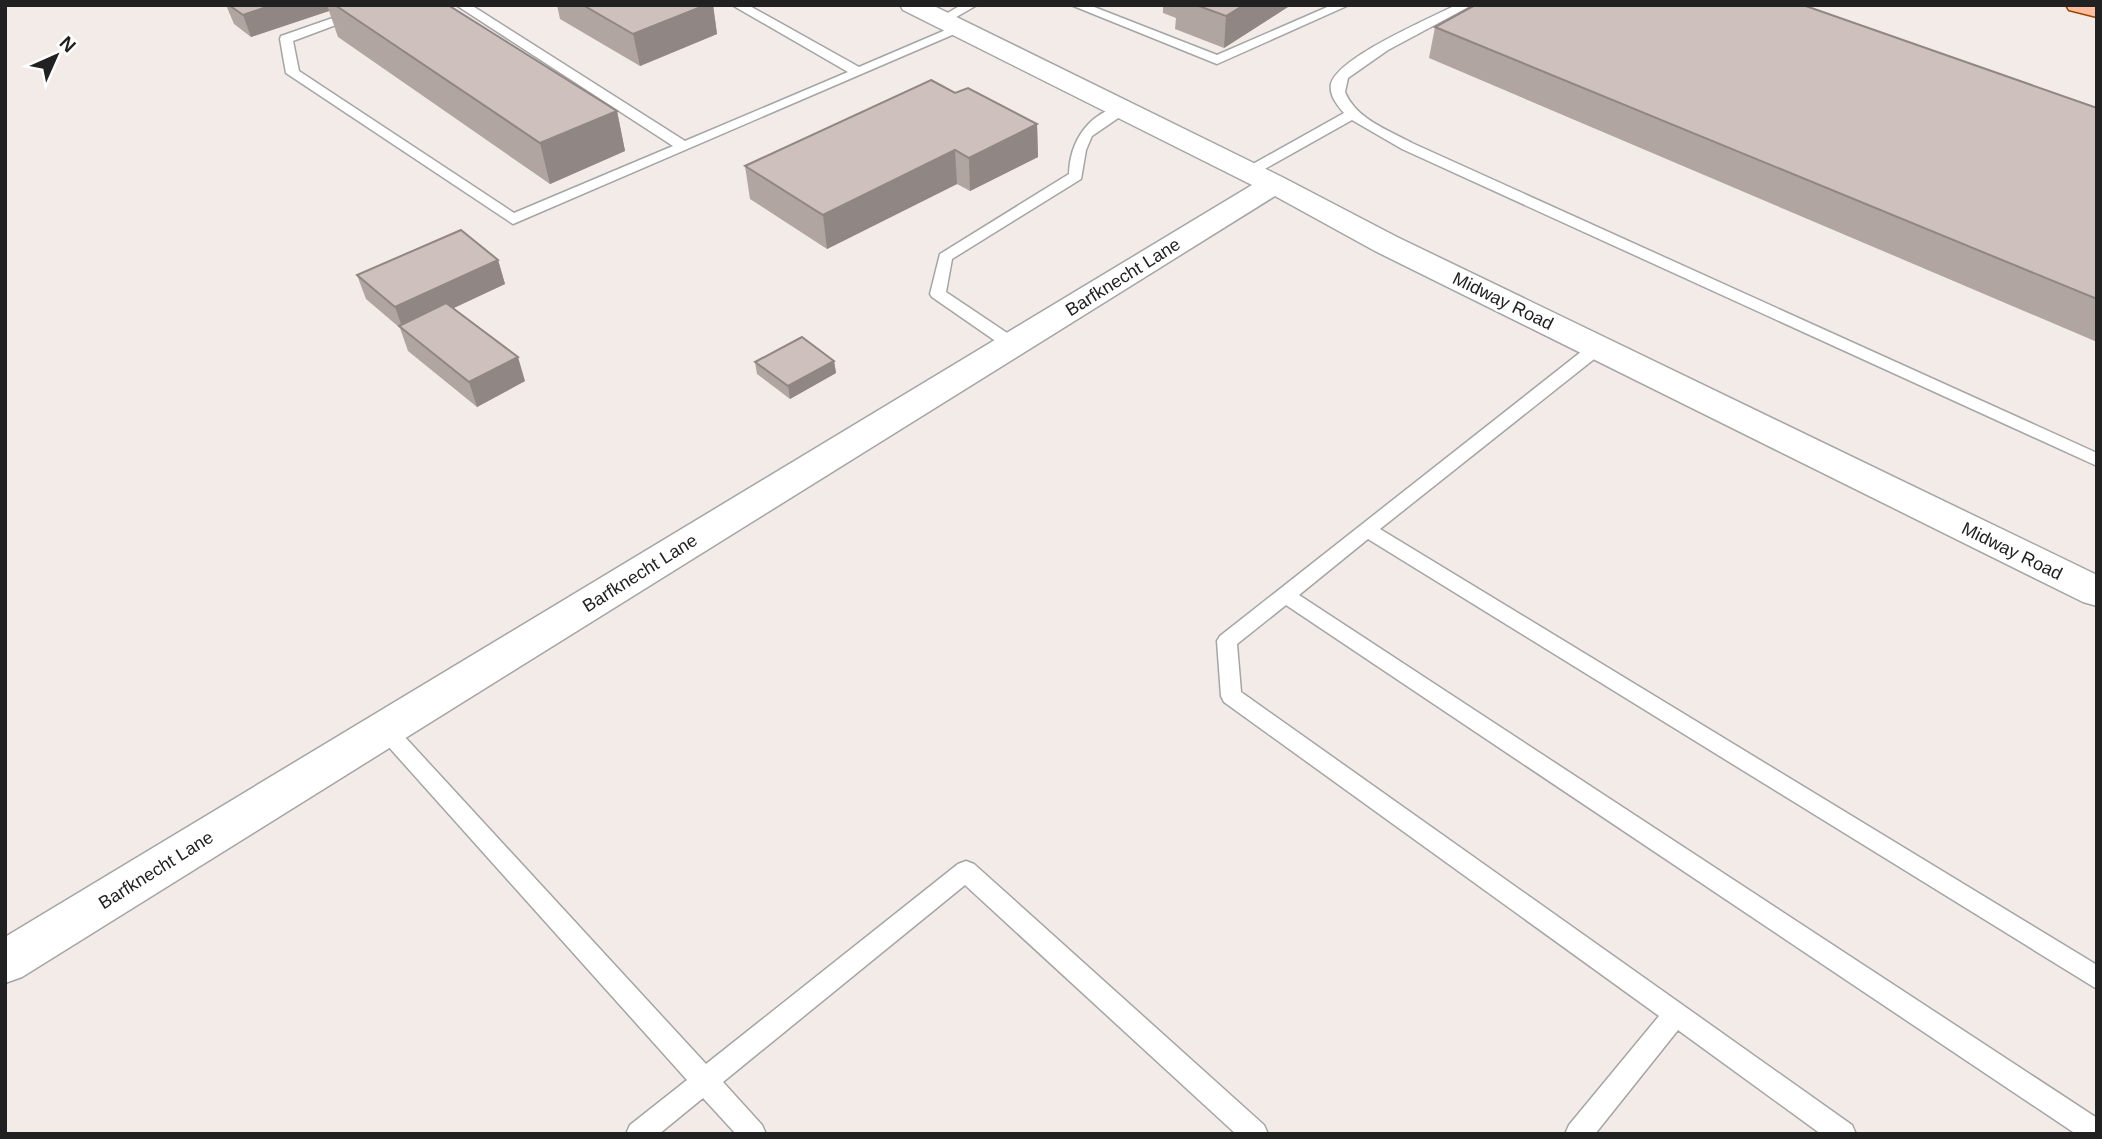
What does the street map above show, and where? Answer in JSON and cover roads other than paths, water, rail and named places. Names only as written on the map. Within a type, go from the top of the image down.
[{"type":"main road","points":[[2078,5],[2097,10]]},
{"type":"street","name":"Midway Road","points":[[912,5],[958,18],[1122,109],[1386,244],[2097,592]]},
{"type":"street","name":"Barfknecht Lane","points":[[5,962],[1013,345],[1261,178]]},
{"type":"lane","points":[[383,5],[286,39],[293,73],[513,219],[858,72],[958,18]]},
{"type":"lane","points":[[462,5],[683,146]]},
{"type":"lane","points":[[738,5],[858,72]]},
{"type":"lane","points":[[1077,5],[1217,60],[1343,5]]},
{"type":"lane","points":[[1466,5],[1375,53],[1342,75],[1338,83],[1339,95],[1347,108],[1407,146],[2097,460]]},
{"type":"lane","points":[[1013,345],[938,294],[945,257],[1076,176],[1076,150],[1087,130],[1122,109]]},
{"type":"lane","points":[[1261,178],[1354,113]]},
{"type":"lane","points":[[1598,348],[1227,641],[1231,696],[1843,1134]]},
{"type":"lane","points":[[1367,530],[2097,978]]},
{"type":"lane","points":[[1285,595],[2097,1133]]},
{"type":"lane","points":[[385,729],[753,1134]]},
{"type":"lane","points":[[639,1134],[966,871],[1255,1134]]},
{"type":"lane","points":[[1578,1134],[1676,1014]]}]
